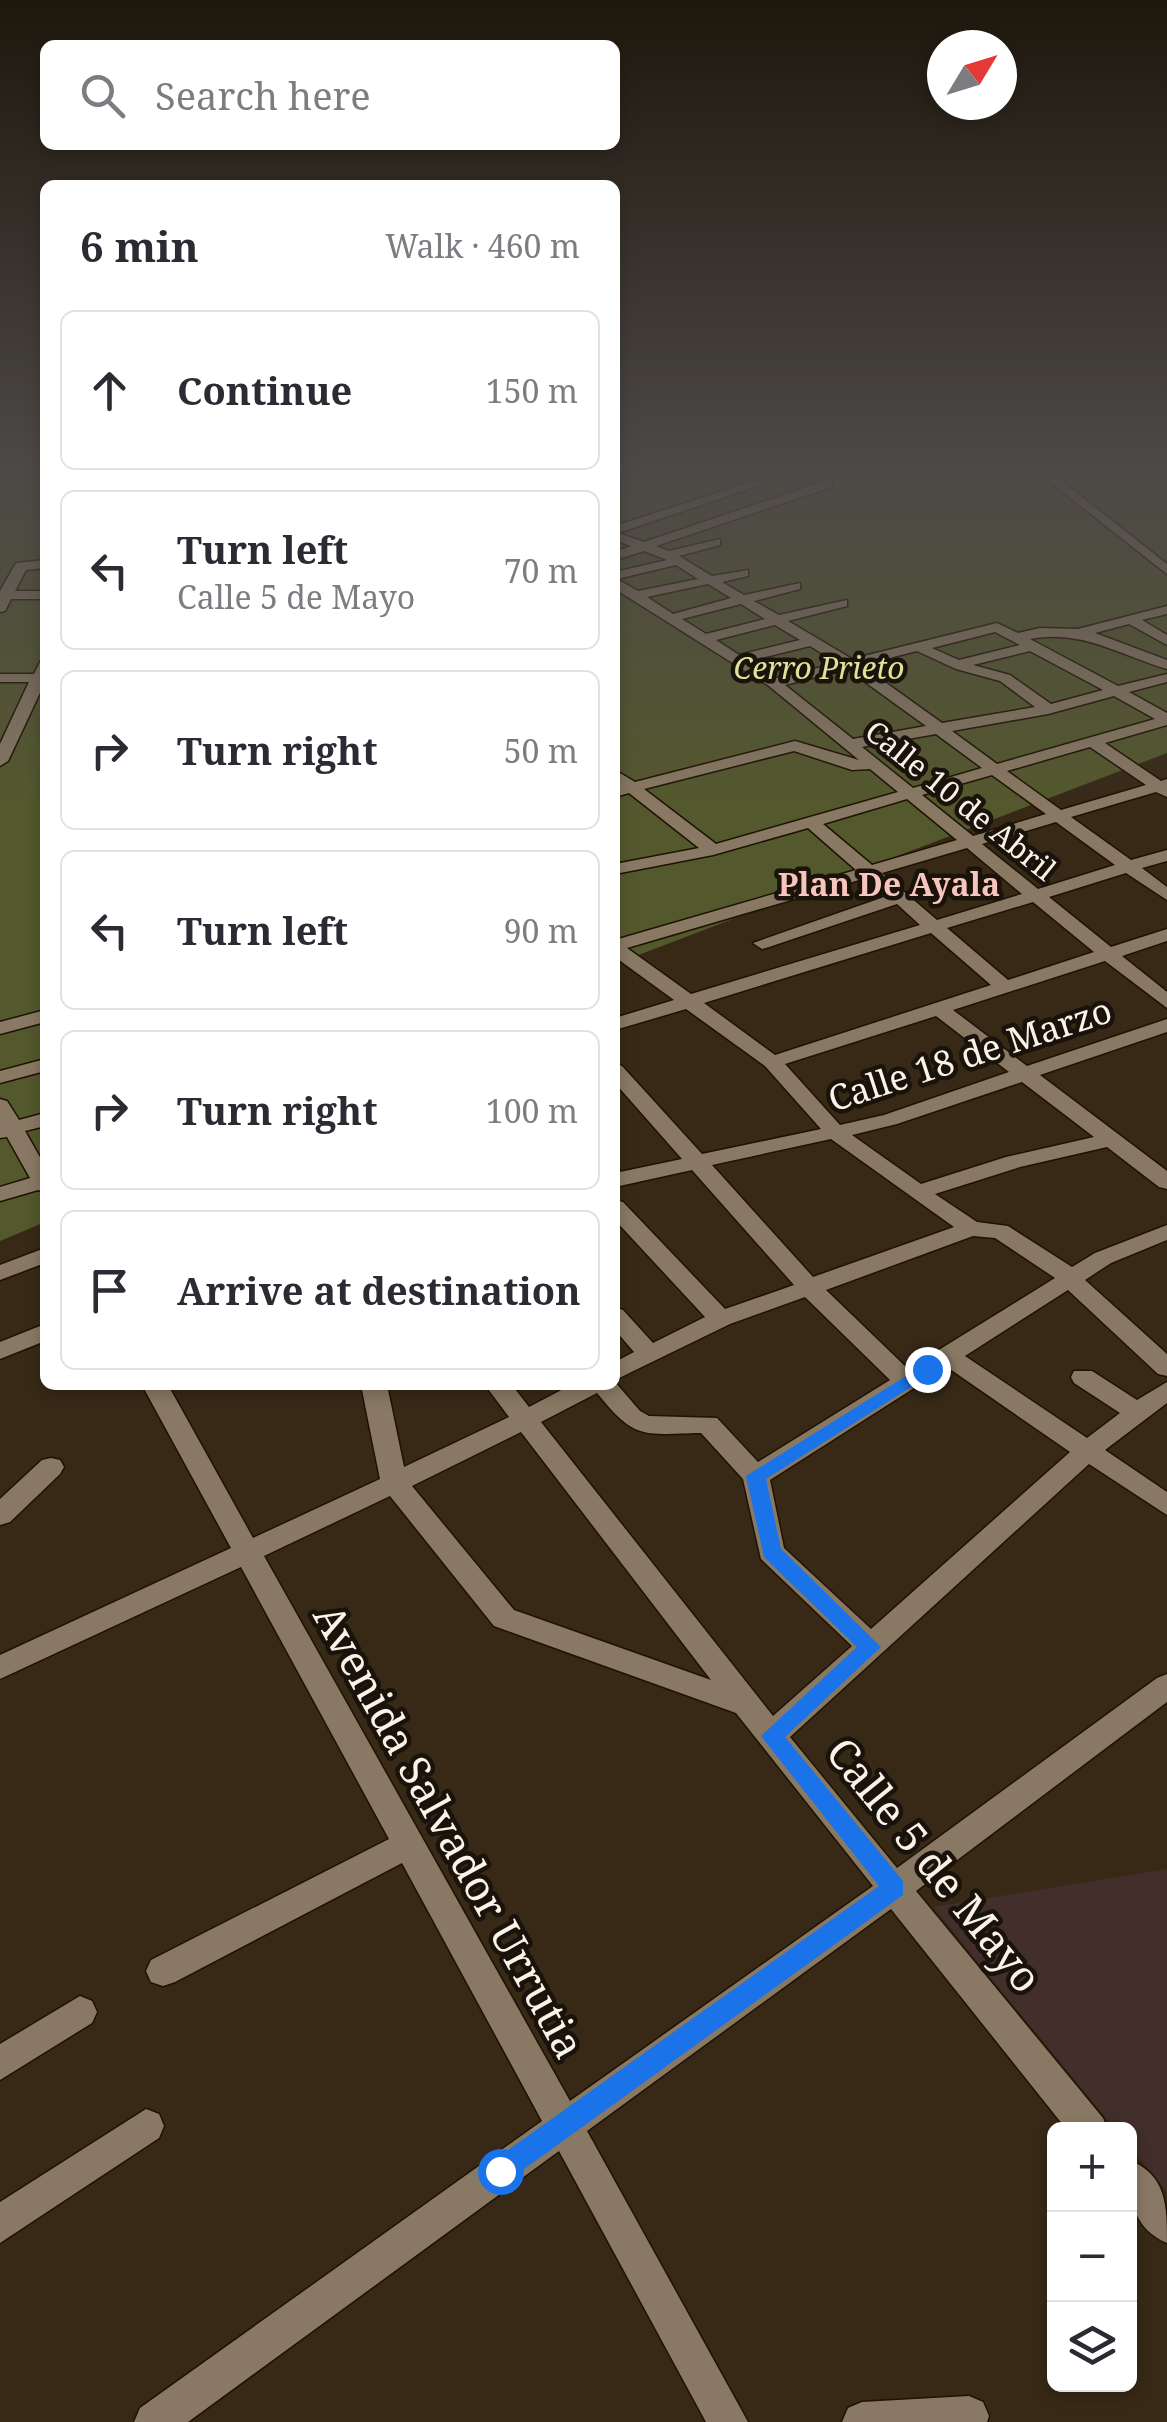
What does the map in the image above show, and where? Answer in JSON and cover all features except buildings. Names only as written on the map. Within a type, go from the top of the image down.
[{"type":"street","points":[[635,596],[711,580]]},
{"type":"street","points":[[711,580],[850,664],[1167,895]]},
{"type":"street","name":"Calle 10 de Abril","points":[[620,583],[668,618],[774,683],[1167,1002]]},
{"type":"street","points":[[668,618],[794,586]]},
{"type":"street","points":[[2,599],[40,595]]},
{"type":"street","points":[[705,639],[842,603]]},
{"type":"street","points":[[1084,631],[1167,610]]},
{"type":"street","points":[[1132,620],[1167,641]]},
{"type":"street","points":[[774,683],[997,627],[1167,720]]},
{"type":"street","points":[[1018,636],[1056,628],[1084,631],[1167,665]]},
{"type":"street","points":[[740,659],[812,641]]},
{"type":"street","points":[[917,646],[1005,678],[1048,709]]},
{"type":"street","points":[[958,664],[1033,646]]},
{"type":"street","points":[[0,678],[40,674]]},
{"type":"street","points":[[847,745],[1048,709],[1167,678]]},
{"type":"street","points":[[0,760],[6,736],[40,679]]},
{"type":"street","points":[[620,868],[713,850],[812,824],[1167,720]]},
{"type":"street","points":[[1094,743],[1164,788]]},
{"type":"street","points":[[623,791],[798,746],[852,765],[871,764]]},
{"type":"street","points":[[620,946],[1164,788]]},
{"type":"street","points":[[623,791],[713,850]]},
{"type":"street","points":[[812,824],[1006,988]]},
{"type":"street","points":[[620,1023],[1167,855]]},
{"type":"street","points":[[762,943],[900,897]]},
{"type":"street","points":[[772,1062],[1167,935]]},
{"type":"street","points":[[620,951],[772,1062],[837,1134],[971,1229]]},
{"type":"street","points":[[939,1009],[1167,1182]]},
{"type":"street","points":[[0,1028],[40,1017]]},
{"type":"street","name":"Calle 18 de Marzo","points":[[620,1179],[694,1160],[837,1134],[945,1103],[1167,1025]]},
{"type":"street","points":[[0,1077],[40,1065]]},
{"type":"street","points":[[620,1076],[808,1286],[906,1382]]},
{"type":"street","points":[[0,1105],[6,1130],[40,1177]]},
{"type":"street","points":[[6,1130],[40,1121]]},
{"type":"street","points":[[918,1192],[1014,1162],[1109,1140]]},
{"type":"street","points":[[1145,1165],[1167,1156]]},
{"type":"street","points":[[0,1194],[40,1184]]},
{"type":"street","points":[[620,1211],[721,1320]]},
{"type":"street","points":[[620,1369],[648,1352],[721,1320],[971,1229],[1000,1231],[1028,1246],[1167,1368]]},
{"type":"street","points":[[756,1476],[1104,1258],[1167,1232]]},
{"type":"street","points":[[0,1274],[40,1257]]},
{"type":"street","points":[[620,1321],[648,1352]]},
{"type":"street","points":[[0,1351],[40,1334]]},
{"type":"street","points":[[948,1355],[1167,1505]]},
{"type":"street","points":[[1082,1377],[1136,1412]]},
{"type":"street","name":"Avenida Salvador Urrutia","points":[[157,1390],[728,2422]]},
{"type":"street","points":[[375,1390],[394,1482],[504,1618],[748,1705]]},
{"type":"street","name":"Calle 5 de Mayo","points":[[502,1390],[772,1736],[1084,2122]]},
{"type":"street","points":[[0,1668],[582,1390]]},
{"type":"street","points":[[608,1390],[631,1417],[644,1425],[708,1424],[756,1476],[771,1552],[871,1647]]},
{"type":"street","points":[[772,1736],[1086,1452],[1167,1390]]},
{"type":"street","points":[[0,1515],[51,1467]]},
{"type":"street","points":[[154,2422],[895,1888],[1167,1686]]},
{"type":"street","points":[[164,1971],[251,1920],[288,1908],[408,1844]]},
{"type":"street","points":[[0,2064],[80,2012]]},
{"type":"street","points":[[0,2224],[146,2126]]},
{"type":"street","points":[[1137,2187],[1167,2224]]},
{"type":"street","points":[[862,2422],[969,2416]]},
{"type":"shaded area","points":[[1167,1869],[1167,2192],[1137,2156],[1137,2122],[1109,2122],[933,1907]]},
{"type":"green space","points":[[0,580],[40,580],[40,1224],[0,1241]]},
{"type":"green space","name":"Cerro Prieto","points":[[620,580],[1167,580],[1167,753],[620,962]]},
{"type":"district","name":"Plan De Ayala","points":[[889,885]]},
{"type":"route","points":[[500,2171],[895,1888],[772,1736],[871,1647],[771,1552],[756,1476],[927,1369]]}]
